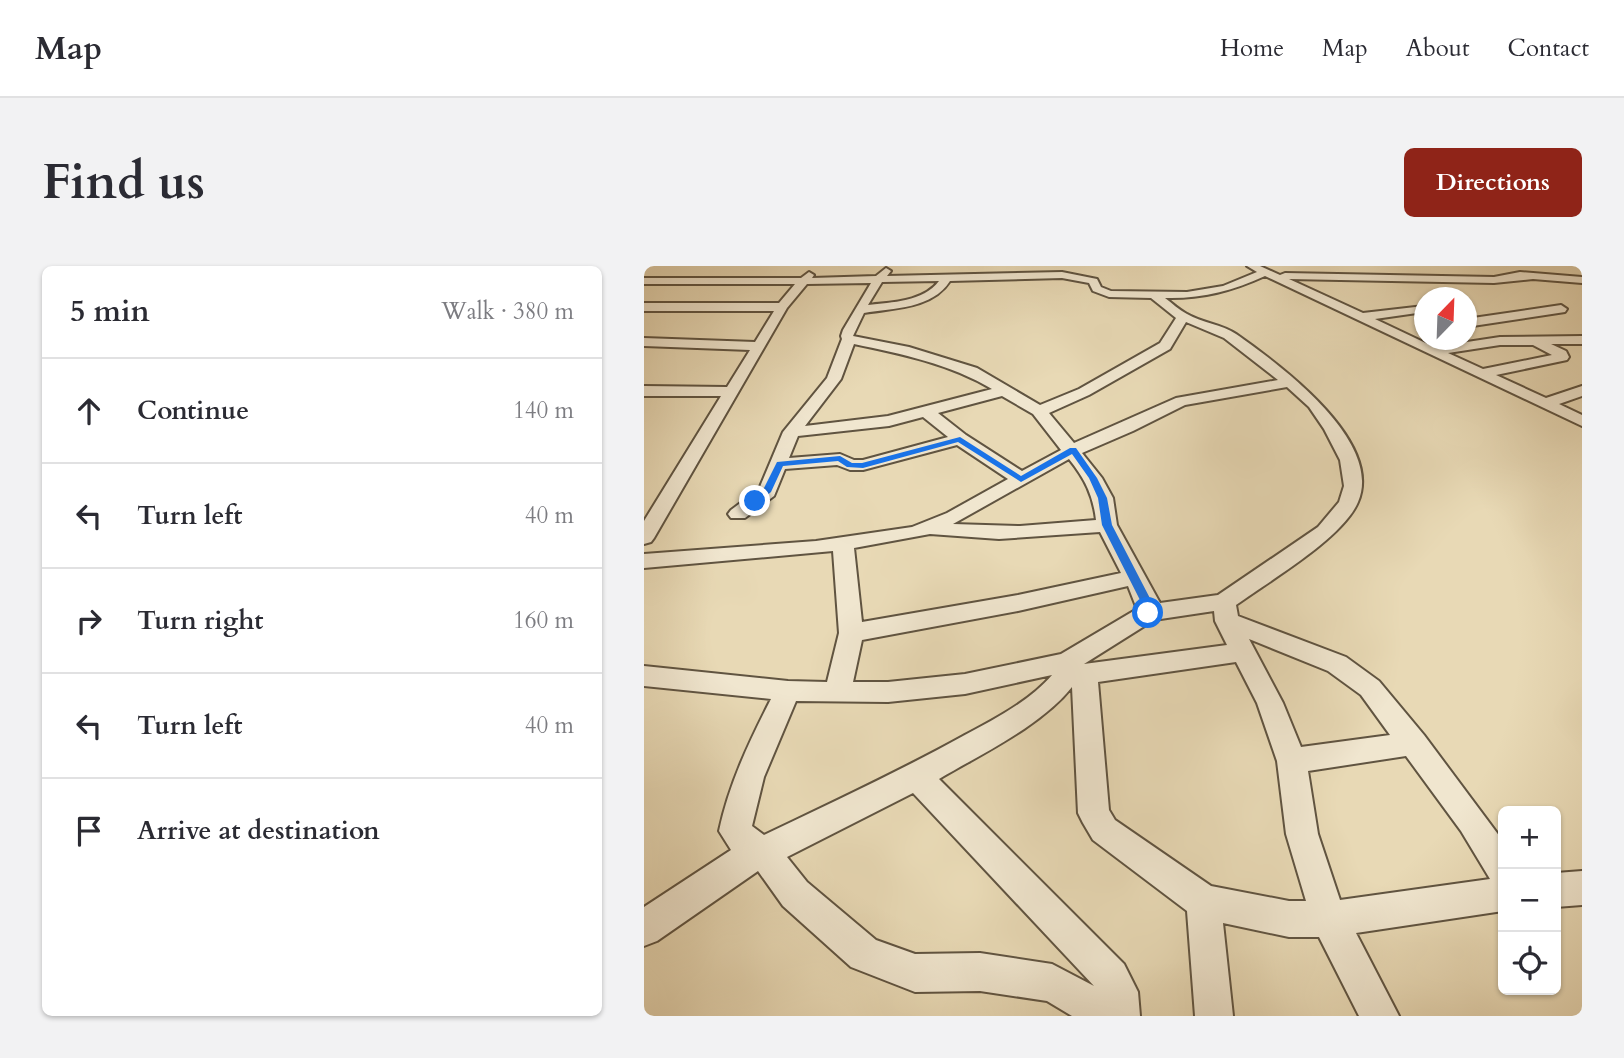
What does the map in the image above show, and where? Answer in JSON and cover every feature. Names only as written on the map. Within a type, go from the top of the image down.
[{"type":"street","points":[[804,285],[814,266]]},
{"type":"street","points":[[644,538],[758,346],[765,323],[826,266]]},
{"type":"street","points":[[738,514],[767,492],[791,432],[834,379],[849,340],[847,336],[850,327],[877,280],[891,266]]},
{"type":"street","points":[[1034,266],[1093,281],[1102,292],[1154,295],[1187,295],[1226,289],[1270,274],[1494,280],[1534,276]]},
{"type":"street","points":[[1252,266],[1582,421]]},
{"type":"street","points":[[1541,266],[1582,271]]},
{"type":"street","points":[[1457,267],[1582,280]]},
{"type":"street","points":[[644,293],[877,280],[1062,275]]},
{"type":"street","points":[[862,310],[925,298],[943,286],[946,278]]},
{"type":"street","points":[[1556,278],[1582,285]]},
{"type":"street","points":[[644,281],[804,285]]},
{"type":"street","points":[[1154,295],[1183,317],[1229,335],[1290,382],[1314,404],[1332,428],[1349,460],[1353,486],[1348,503],[1325,531],[1226,612]]},
{"type":"street","points":[[644,307],[782,307]]},
{"type":"street","points":[[1477,321],[1561,309]]},
{"type":"street","points":[[1363,317],[1414,310]]},
{"type":"street","points":[[1039,411],[1084,392],[1166,346],[1183,317]]},
{"type":"street","points":[[644,337],[666,327]]},
{"type":"street","points":[[1396,334],[1414,331]]},
{"type":"street","points":[[849,340],[904,350],[957,366],[1006,390],[1039,411],[1093,478],[1102,498],[1107,525],[1149,606],[1148,613]]},
{"type":"street","points":[[1432,351],[1471,344],[1582,340]]},
{"type":"street","points":[[1480,374],[1562,357],[1561,354],[1532,341]]},
{"type":"street","points":[[644,342],[758,346]]},
{"type":"street","points":[[644,561],[844,544],[932,528],[1073,450],[1181,401],[1200,395],[1290,382]]},
{"type":"street","points":[[791,432],[890,421],[1006,390]]},
{"type":"street","points":[[644,391],[731,392]]},
{"type":"street","points":[[1545,404],[1582,391]]},
{"type":"street","points":[[926,411],[960,439],[1021,480]]},
{"type":"street","points":[[780,464],[840,459],[850,465],[863,465],[960,439]]},
{"type":"street","points":[[932,528],[975,534],[1026,534],[1107,525]]},
{"type":"street","points":[[838,692],[851,633],[844,544]]},
{"type":"street","points":[[851,633],[1018,603],[1133,578]]},
{"type":"street","points":[[1226,612],[1270,703],[1292,761],[1302,834],[1329,919],[1380,1016]]},
{"type":"street","points":[[644,928],[724,873],[917,777],[1043,701],[1072,671],[1148,613],[1226,612],[1352,672],[1370,688],[1414,743],[1472,821],[1498,861]]},
{"type":"street","points":[[644,676],[788,691],[888,692],[1244,652]]},
{"type":"street","points":[[1072,671],[1094,813],[1104,830],[1204,902],[1289,919],[1329,919],[1498,895]]},
{"type":"street","points":[[788,691],[756,756],[738,810],[735,831],[743,841],[763,852],[795,894],[864,954],[915,973],[980,972],[1052,983],[1097,1009],[1102,1016]]},
{"type":"street","points":[[1292,761],[1414,743]]},
{"type":"street","points":[[917,777],[1111,977],[1119,992],[1121,1016]]},
{"type":"street","points":[[1561,890],[1582,888]]},
{"type":"street","points":[[1204,902],[1214,1016]]},
{"type":"route","points":[[755,501],[767,492],[780,464],[840,459],[850,465],[863,465],[960,439],[1021,480],[1073,450],[1093,478],[1102,498],[1107,525],[1149,606],[1148,613]]}]
